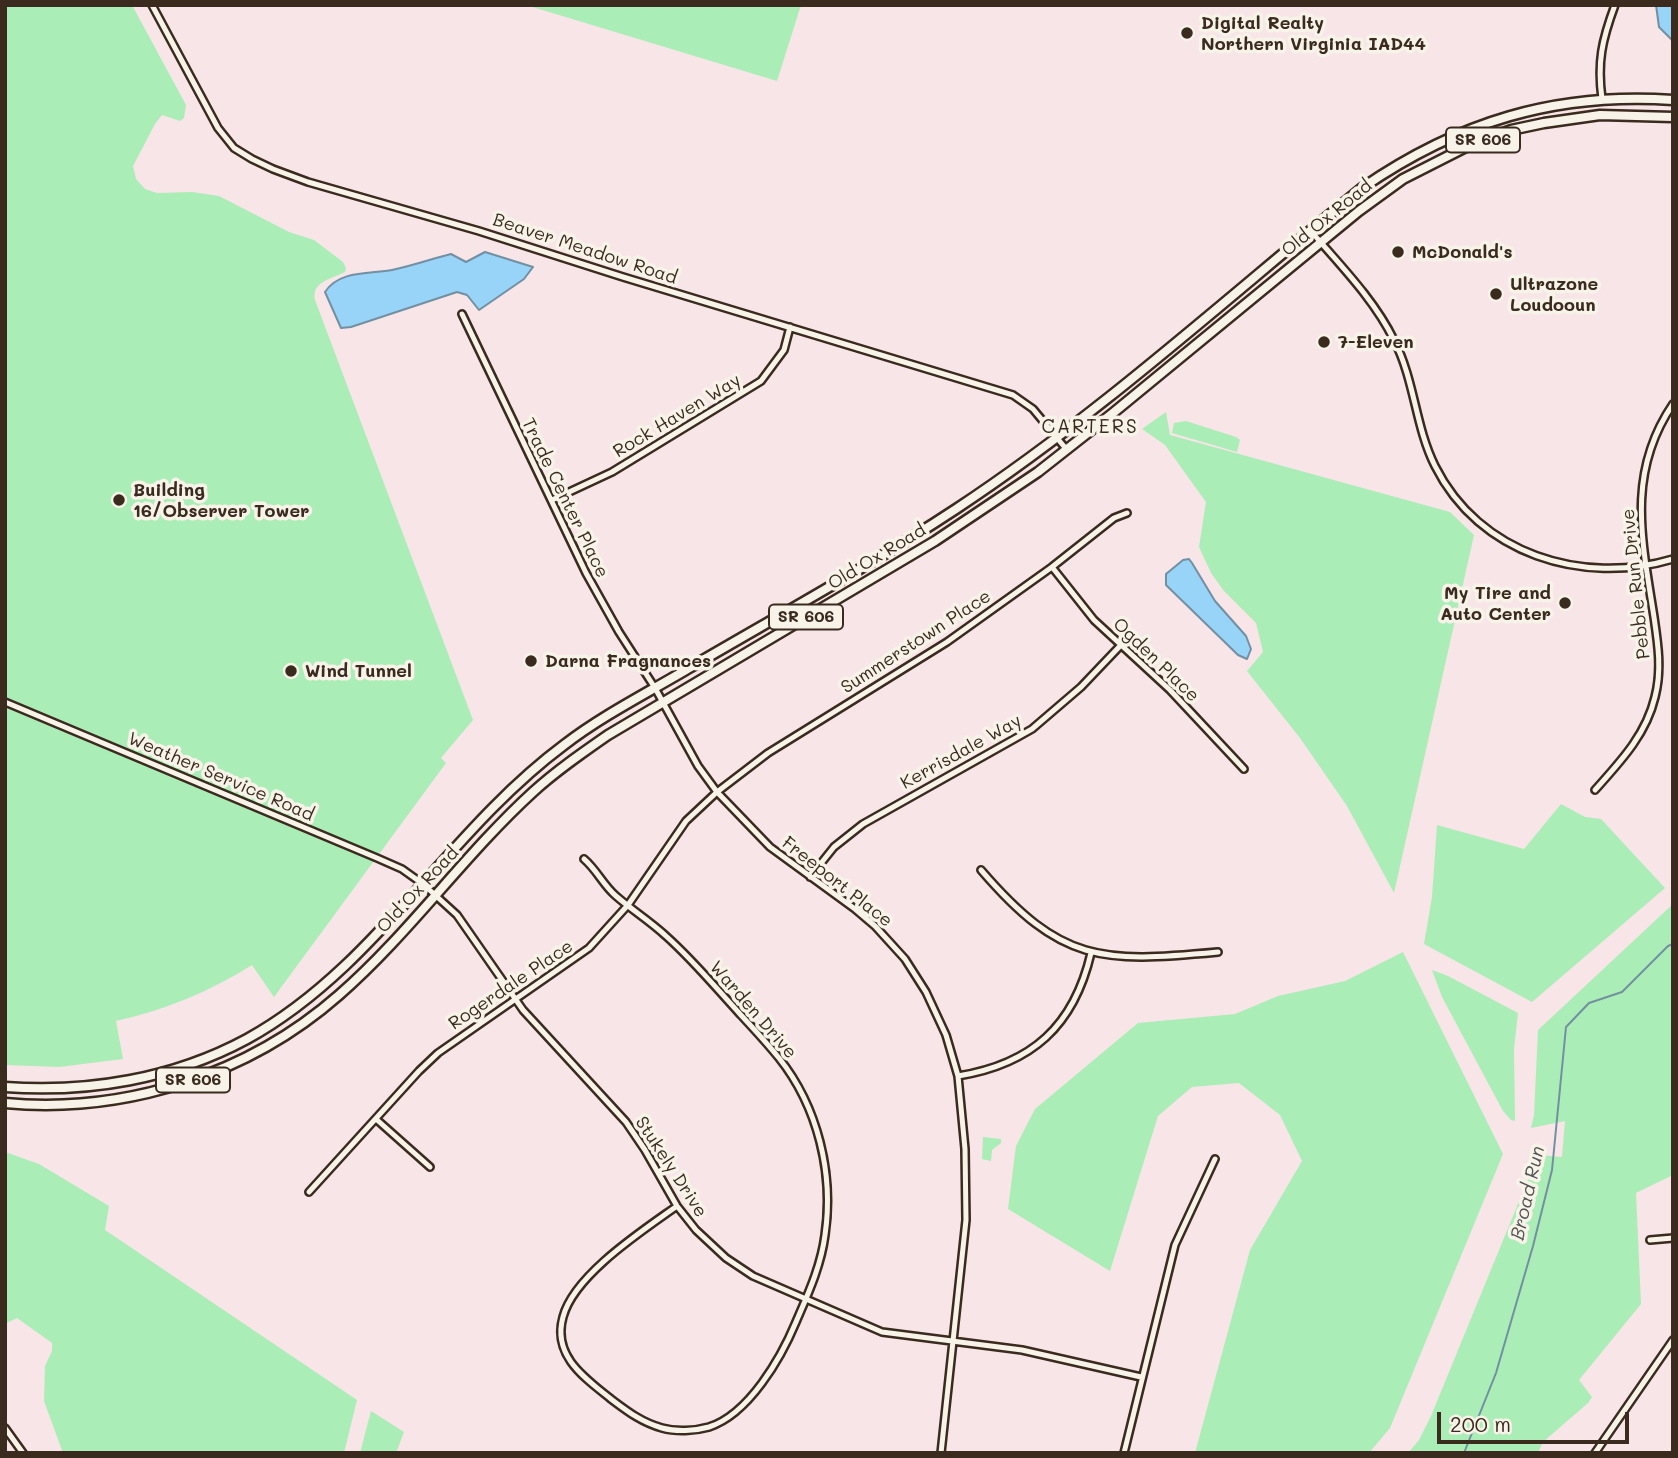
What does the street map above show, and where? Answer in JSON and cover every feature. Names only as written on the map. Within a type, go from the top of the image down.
[{"type":"main road","name":"Old Ox Road","points":[[5,1087],[70,1088],[125,1081],[191,1063],[243,1041],[295,1009],[330,982],[485,816],[564,745],[655,688],[903,543],[1006,475],[1056,438],[1362,188],[1393,167],[1459,133],[1521,112],[1602,99],[1673,100]]},
{"type":"main road","name":"Old Ox Road","points":[[5,1103],[72,1104],[121,1098],[174,1086],[241,1060],[281,1038],[337,997],[522,803],[564,765],[608,735],[973,517],[1067,450],[1378,196],[1403,179],[1442,158],[1511,130],[1582,117],[1636,114],[1673,117]]},
{"type":"street","name":"Beaver Meadow Road","points":[[152,5],[218,128],[234,148],[252,159],[308,182],[479,231],[1013,395],[1030,406],[1067,450]]},
{"type":"street","points":[[1602,99],[1599,62],[1615,5]]},
{"type":"street","points":[[1310,230],[1388,328],[1407,368],[1421,427],[1435,466],[1451,492],[1474,517],[1511,545],[1547,561],[1589,569],[1646,565],[1673,559]]},
{"type":"street","name":"Trade Center Place","points":[[462,314],[586,573],[655,688]]},
{"type":"street","name":"Rock Haven Way","points":[[552,500],[611,472],[761,381],[784,350],[790,327]]},
{"type":"street","name":"Pebble Run Drive","points":[[1595,790],[1632,748],[1648,720],[1655,698],[1660,673],[1640,508],[1646,462],[1656,433],[1673,404]]},
{"type":"street","name":"Summerstown Place","points":[[717,792],[768,753],[947,642],[1052,567],[1114,518],[1127,513]]},
{"type":"street","name":"Ogden Place","points":[[1052,567],[1094,620],[1170,690],[1244,769]]},
{"type":"street","name":"Kerrisdale Way","points":[[810,877],[834,847],[863,824],[1032,729],[1081,687],[1121,645]]},
{"type":"street","name":"Freeport Place","points":[[655,688],[698,766],[717,792],[770,847],[855,909],[881,933],[905,959],[926,992],[946,1035],[958,1076],[967,1189],[941,1453]]},
{"type":"street","name":"Weather Service Road","points":[[5,702],[377,858],[402,869],[423,884]]},
{"type":"street","name":"Rogerdale Place","points":[[309,1192],[438,1053],[589,948],[628,905],[686,821],[717,792]]},
{"type":"street","name":"Warden Drive","points":[[584,859],[593,866],[607,888],[682,951],[748,1023],[780,1059],[809,1108],[823,1154],[827,1207],[824,1244],[806,1300]]},
{"type":"street","points":[[981,870],[1026,918],[1061,942],[1091,953],[1147,957],[1218,952]]},
{"type":"street","name":"Stukely Drive","points":[[423,884],[467,927],[515,999],[621,1115],[642,1144],[677,1206],[696,1230],[726,1258],[753,1276],[883,1332],[1054,1356],[1141,1377]]},
{"type":"street","points":[[958,1076],[1008,1063],[1050,1034],[1081,990],[1091,953]]},
{"type":"street","points":[[376,1119],[430,1167]]},
{"type":"street","points":[[1124,1453],[1175,1245],[1215,1159]]},
{"type":"street","points":[[677,1206],[627,1241],[594,1272],[575,1292],[562,1319],[564,1347],[574,1367],[635,1417],[664,1429],[688,1431],[711,1426],[733,1414],[748,1401],[763,1380],[793,1330],[806,1300]]},
{"type":"street","points":[[1650,1240],[1673,1238]]},
{"type":"street","points":[[1595,1453],[1673,1340]]},
{"type":"street","points":[[5,1428],[23,1453]]},
{"type":"green space","points":[[5,5],[132,5],[186,105],[184,118],[180,121],[162,115],[155,124],[133,166],[136,179],[145,189],[157,193],[192,192],[219,196],[289,232],[314,240],[343,262],[345,272],[319,285],[315,300],[473,720],[441,758],[446,763],[274,997],[252,965],[220,984],[186,999],[116,1021],[123,1059],[59,1067],[5,1065]]},
{"type":"green space","points":[[526,5],[801,5],[777,81]]},
{"type":"green space","points":[[1166,412],[1170,435],[1450,512],[1474,535],[1394,893],[1347,806],[1300,738],[1247,671],[1263,652],[1256,623],[1224,591],[1211,573],[1199,547],[1206,502],[1165,445],[1142,429]]},
{"type":"green space","points":[[1186,421],[1236,437],[1240,440],[1237,452],[1172,433],[1174,423]]},
{"type":"green space","points":[[1561,804],[1585,817],[1601,819],[1665,888],[1532,1002],[1424,944],[1432,897],[1437,825],[1524,849]]},
{"type":"green space","points":[[1673,904],[1673,1175],[1636,1193],[1641,1304],[1579,1380],[1592,1397],[1588,1403],[1543,1442],[1538,1453],[1408,1453],[1419,1440],[1431,1416],[1538,1155],[1562,1157],[1565,1121],[1531,1128],[1538,1030]]},
{"type":"green space","points":[[1403,952],[1503,1154],[1390,1428],[1369,1453],[1195,1453],[1250,1250],[1302,1161],[1280,1115],[1239,1083],[1192,1087],[1158,1116],[1110,1271],[1008,1209],[1016,1146],[1035,1109],[1138,1023],[1235,1014],[1278,996],[1345,981]]},
{"type":"green space","points":[[1432,970],[1518,1013],[1514,1049],[1515,1121],[1503,1111],[1442,997]]},
{"type":"green space","points":[[983,1137],[1001,1139],[1001,1143],[992,1150],[991,1161],[982,1159]]},
{"type":"green space","points":[[5,1152],[39,1164],[109,1206],[105,1230],[357,1400],[344,1453],[63,1453],[44,1401],[45,1366],[52,1351],[52,1343],[17,1318],[5,1324]]},
{"type":"green space","points":[[371,1411],[404,1432],[396,1453],[360,1453]]},
{"type":"water","points":[[1656,5],[1671,5],[1673,9],[1673,41],[1659,27]]},
{"type":"water","points":[[485,252],[533,267],[524,279],[479,310],[467,295],[457,292],[341,328],[325,292],[331,285],[347,276],[392,270],[451,254],[466,262]]},
{"type":"water","points":[[1189,559],[1215,601],[1246,636],[1251,649],[1247,659],[1238,655],[1166,585],[1166,574],[1183,560]]},
{"type":"waterway","name":"Broad Run","points":[[1464,1453],[1496,1373],[1552,1170],[1566,1027],[1589,1003],[1622,992],[1673,944]]},
{"type":"place","name":"Digital Realty Northern Virginia IAD44","points":[[1187,33]]},
{"type":"place","name":"McDonald's","points":[[1398,252]]},
{"type":"place","name":"Ultrazone Loudooun","points":[[1496,294]]},
{"type":"place","name":"7-Eleven","points":[[1324,342]]},
{"type":"place","name":"Building 16/Observer Tower","points":[[119,500]]},
{"type":"place","name":"My Tire and Auto Center","points":[[1565,603]]},
{"type":"place","name":"Darna Fragnances","points":[[531,661]]},
{"type":"place","name":"Wind Tunnel","points":[[291,671]]},
{"type":"district","name":"CARTERS","points":[[1090,427]]}]
